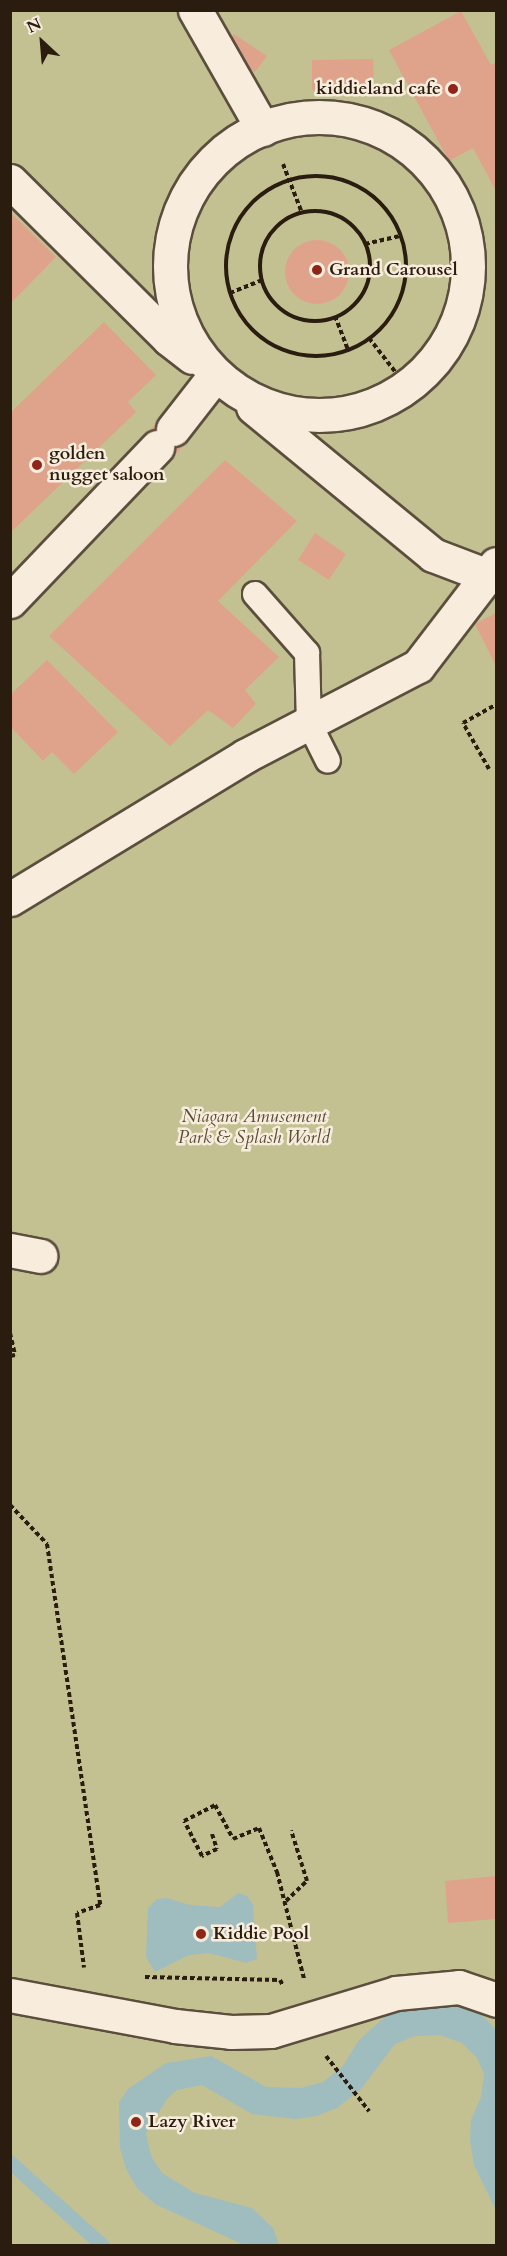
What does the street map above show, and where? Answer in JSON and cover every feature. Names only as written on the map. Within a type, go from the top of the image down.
[{"type":"street","points":[[195,10],[263,129]]},
{"type":"street","points":[[337,117],[382,130],[425,159],[455,202],[468,251],[465,303],[443,350],[407,387],[360,410],[308,416],[258,404],[214,375],[186,338],[171,294],[170,247],[183,202],[209,164],[246,135],[290,118],[337,117]]},
{"type":"street","points":[[10,181],[169,339],[433,555],[492,570],[418,666],[244,756],[10,899]]},
{"type":"street","points":[[10,601],[165,438],[214,375]]},
{"type":"street","points":[[10,1995],[90,2007],[175,2026],[231,2032],[271,2031],[396,1993],[459,1987],[496,2000]]},
{"type":"lane","points":[[255,594],[307,653],[309,723],[328,761]]},
{"type":"path","points":[[263,129],[292,180],[302,213]]},
{"type":"path","points":[[308,175],[339,178],[368,191],[390,212],[401,236],[407,272],[399,302],[384,327],[348,350],[306,356],[278,348],[254,333],[236,310],[230,293],[226,254],[233,227],[252,201],[277,184],[308,175]]},
{"type":"path","points":[[302,213],[330,213],[346,220],[365,244],[370,267],[367,285],[358,301],[335,316],[309,321],[292,316],[277,306],[262,280],[261,256],[267,239],[278,225],[302,213]]},
{"type":"path","points":[[365,244],[401,236]]},
{"type":"path","points":[[230,293],[262,280]]},
{"type":"path","points":[[335,316],[348,350]]},
{"type":"path","points":[[369,338],[407,387]]},
{"type":"path","points":[[489,769],[463,723],[496,705]]},
{"type":"path","points":[[10,1333],[15,1355],[10,1356]]},
{"type":"path","points":[[10,1505],[47,1544],[100,1905],[77,1913],[90,2007]]},
{"type":"path","points":[[212,1834],[217,1849],[202,1856],[184,1821],[215,1805],[233,1839],[259,1828],[286,1901],[305,2021]]},
{"type":"path","points":[[286,1901],[307,1881],[291,1830]]},
{"type":"path","points":[[135,2017],[139,1977],[280,1980],[305,2021]]},
{"type":"path","points":[[326,2057],[369,2111]]},
{"type":"green space","name":"Niagara Amusement Park & Splash World","points":[[11,11],[496,11],[496,2245],[11,2246]]},
{"type":"water","name":"Kiddie Pool","points":[[238,1893],[247,1896],[253,1905],[257,1959],[246,1963],[209,1953],[189,1955],[155,1972],[146,1957],[148,1908],[157,1899],[167,1898],[190,1905],[220,1907]]},
{"type":"water","name":"Lazy River","points":[[456,1999],[475,2007],[496,2030],[496,2210],[474,2165],[470,2140],[471,2120],[481,2097],[484,2074],[477,2058],[462,2043],[440,2035],[415,2036],[395,2044],[361,2089],[337,2108],[316,2116],[295,2119],[252,2114],[202,2085],[177,2090],[167,2099],[146,2133],[151,2156],[162,2173],[195,2193],[252,2208],[273,2228],[279,2245],[244,2245],[155,2204],[137,2188],[126,2169],[120,2148],[119,2102],[128,2089],[166,2063],[211,2056],[266,2087],[301,2088],[323,2082],[343,2066],[359,2040],[387,2015]]},
{"type":"building","name":"kiddieland cafe","points":[[461,11],[491,65],[496,62],[496,191],[473,148],[449,161],[389,50]]},
{"type":"building","points":[[234,34],[267,56],[255,72],[224,51]]},
{"type":"building","points":[[373,59],[374,89],[312,90],[312,60]]},
{"type":"building","points":[[10,212],[56,257],[10,304]]},
{"type":"building","name":"Grand Carousel","points":[[317,240],[335,246],[343,254],[349,272],[343,290],[335,298],[317,304],[299,298],[291,290],[285,272],[291,254],[299,246]]},
{"type":"building","name":"golden nugget saloon","points":[[104,322],[156,375],[128,402],[136,412],[10,533],[10,413]]},
{"type":"building","points":[[161,418],[187,442],[170,460],[144,436]]},
{"type":"building","points":[[225,460],[297,521],[218,601],[279,657],[245,690],[256,704],[233,728],[208,710],[170,746],[49,636]]},
{"type":"building","points":[[315,533],[346,554],[329,580],[298,560]]},
{"type":"building","points":[[496,613],[496,666],[475,624]]},
{"type":"building","points":[[47,660],[118,732],[74,774],[52,752],[43,761],[10,726],[10,695]]},
{"type":"building","points":[[496,1876],[496,1919],[448,1923],[445,1881]]},
{"type":"waterway","points":[[10,2162],[103,2246]]},
{"type":"place","name":"kiddieland cafe","points":[[453,89]]},
{"type":"place","name":"Grand Carousel","points":[[317,270]]},
{"type":"place","name":"golden nugget saloon","points":[[37,465]]},
{"type":"place","name":"Kiddie Pool","points":[[201,1934]]},
{"type":"place","name":"Lazy River","points":[[136,2122]]}]
